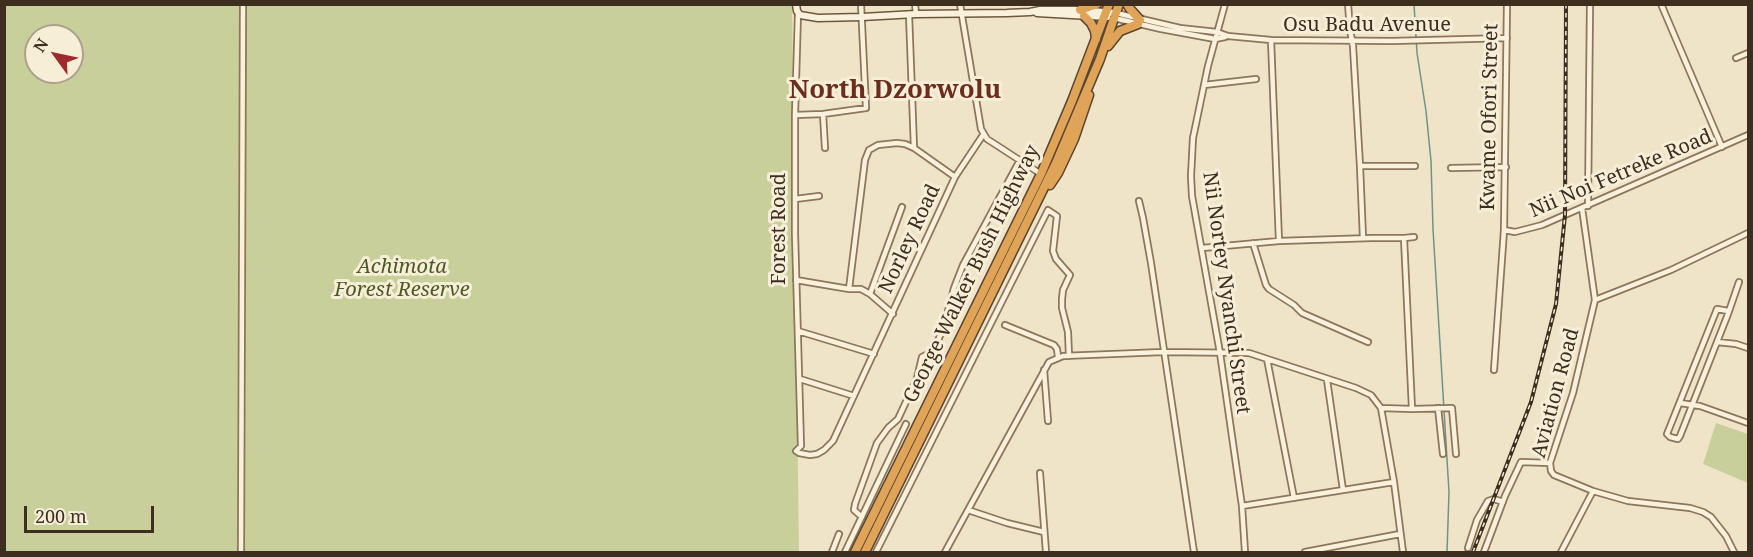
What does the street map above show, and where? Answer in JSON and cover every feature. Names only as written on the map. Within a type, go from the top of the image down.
[{"type":"highway","points":[[1096,39],[1091,23],[1082,13],[1097,4]]},
{"type":"highway","points":[[1100,59],[1120,31],[1139,22],[1129,6]]},
{"type":"highway","points":[[1100,59],[1112,11]]},
{"type":"highway","name":"George Walker Bush Highway","points":[[855,552],[1041,174],[1096,39],[1112,11]]},
{"type":"highway","name":"George Walker Bush Highway","points":[[865,552],[1038,202],[1055,178],[1074,139],[1086,106],[1092,77],[1100,59]]},
{"type":"main road","name":"Forest Road","points":[[796,4],[798,13]]},
{"type":"main road","points":[[798,13],[809,17],[862,17],[1040,10],[1082,13],[1112,11]]},
{"type":"street","points":[[241,552],[243,4]]},
{"type":"street","points":[[795,115],[866,108],[861,4]]},
{"type":"street","points":[[915,4],[912,14],[915,148]]},
{"type":"street","points":[[960,4],[983,135],[1041,174]]},
{"type":"street","name":"Nii Nortey Nyanchi Street","points":[[1225,4],[1192,138],[1192,196],[1220,353],[1242,506],[1245,552]]},
{"type":"street","points":[[1348,4],[1363,238]]},
{"type":"street","name":"Kwame Ofori Street","points":[[1494,370],[1504,230],[1507,4]]},
{"type":"street","points":[[1588,206],[1590,4]]},
{"type":"street","points":[[1661,4],[1722,147]]},
{"type":"street","name":"Osu Badu Avenue","points":[[1112,11],[1139,22],[1215,39],[1228,36]]},
{"type":"street","name":"Forest Road","points":[[796,451],[801,446],[795,280],[795,115],[798,13]]},
{"type":"street","name":"Osu Badu Avenue","points":[[1139,22],[1217,32],[1228,36],[1271,40],[1507,38]]},
{"type":"street","points":[[1271,40],[1279,242]]},
{"type":"street","points":[[1736,58],[1749,53]]},
{"type":"street","points":[[1204,85],[1256,79]]},
{"type":"street","points":[[823,114],[825,148]]},
{"type":"street","name":"Norley Road","points":[[796,451],[810,455],[830,446],[955,177],[983,135]]},
{"type":"street","name":"Nii Noi Fetreke Road","points":[[1504,230],[1524,231],[1588,206],[1749,135]]},
{"type":"street","points":[[849,289],[865,160],[869,150],[878,145],[905,144],[915,148],[955,177]]},
{"type":"street","points":[[862,517],[854,510],[870,461],[883,435],[898,419],[917,378],[920,360],[932,352],[941,335],[963,265],[1020,160]]},
{"type":"street","points":[[1360,166],[1415,166]]},
{"type":"street","points":[[1451,168],[1506,167]]},
{"type":"street","points":[[795,199],[819,196]]},
{"type":"street","points":[[1139,201],[1149,246],[1194,552]]},
{"type":"street","points":[[870,294],[902,207]]},
{"type":"street","name":"Aviation Road","points":[[1582,208],[1595,300],[1573,393],[1550,467],[1554,476],[1593,491]]},
{"type":"street","points":[[876,552],[1047,210],[1057,216],[1053,251],[1056,259],[1070,275],[1063,290],[1062,308],[1068,332],[1069,356]]},
{"type":"street","points":[[1595,300],[1671,270],[1749,233]]},
{"type":"street","points":[[1202,248],[1253,243],[1414,237]]},
{"type":"street","points":[[1404,238],[1413,409]]},
{"type":"street","points":[[1253,243],[1269,290],[1294,305],[1302,313],[1368,342]]},
{"type":"street","points":[[795,280],[861,289],[893,314]]},
{"type":"street","points":[[1728,311],[1717,309],[1667,434],[1674,439],[1680,436],[1693,405],[1739,282]]},
{"type":"street","points":[[1005,325],[1054,345],[1058,357]]},
{"type":"street","points":[[798,331],[874,354]]},
{"type":"street","points":[[1717,342],[1749,348]]},
{"type":"street","points":[[945,552],[1049,362],[1058,357],[1069,356],[1163,352],[1249,353],[1371,395],[1381,408],[1394,482],[1402,552]]},
{"type":"street","points":[[1266,359],[1293,498]]},
{"type":"street","points":[[1044,369],[1048,421]]},
{"type":"street","points":[[800,379],[854,396]]},
{"type":"street","points":[[1327,380],[1343,490]]},
{"type":"street","points":[[1680,402],[1713,410],[1749,423]]},
{"type":"street","points":[[1381,408],[1452,408],[1456,454]]},
{"type":"street","points":[[1443,408],[1443,454]]},
{"type":"street","points":[[898,419],[916,429]]},
{"type":"street","points":[[845,552],[906,424]]},
{"type":"street","points":[[1484,552],[1521,462],[1550,463]]},
{"type":"street","points":[[1040,473],[1046,552]]},
{"type":"street","points":[[1242,506],[1394,482]]},
{"type":"street","points":[[1561,552],[1593,491],[1628,501],[1690,508],[1703,512],[1711,517],[1734,552]]},
{"type":"street","points":[[1468,548],[1477,520],[1488,501],[1494,499],[1503,502]]},
{"type":"street","points":[[968,510],[1044,532]]},
{"type":"street","points":[[832,552],[839,534]]},
{"type":"street","points":[[1305,552],[1333,550],[1400,534]]},
{"type":"green space","name":"Achimota Forest Reserve","points":[[4,5],[792,5],[799,552],[5,552]]},
{"type":"green space","points":[[1716,423],[1748,434],[1748,483],[1703,464]]},
{"type":"waterway","points":[[1414,4],[1417,53],[1431,161],[1449,492],[1447,552]]},
{"type":"railway","points":[[1473,552],[1531,402],[1556,304],[1565,215],[1566,4]]},
{"type":"district","name":"North Dzorwolu","points":[[895,91]]}]
